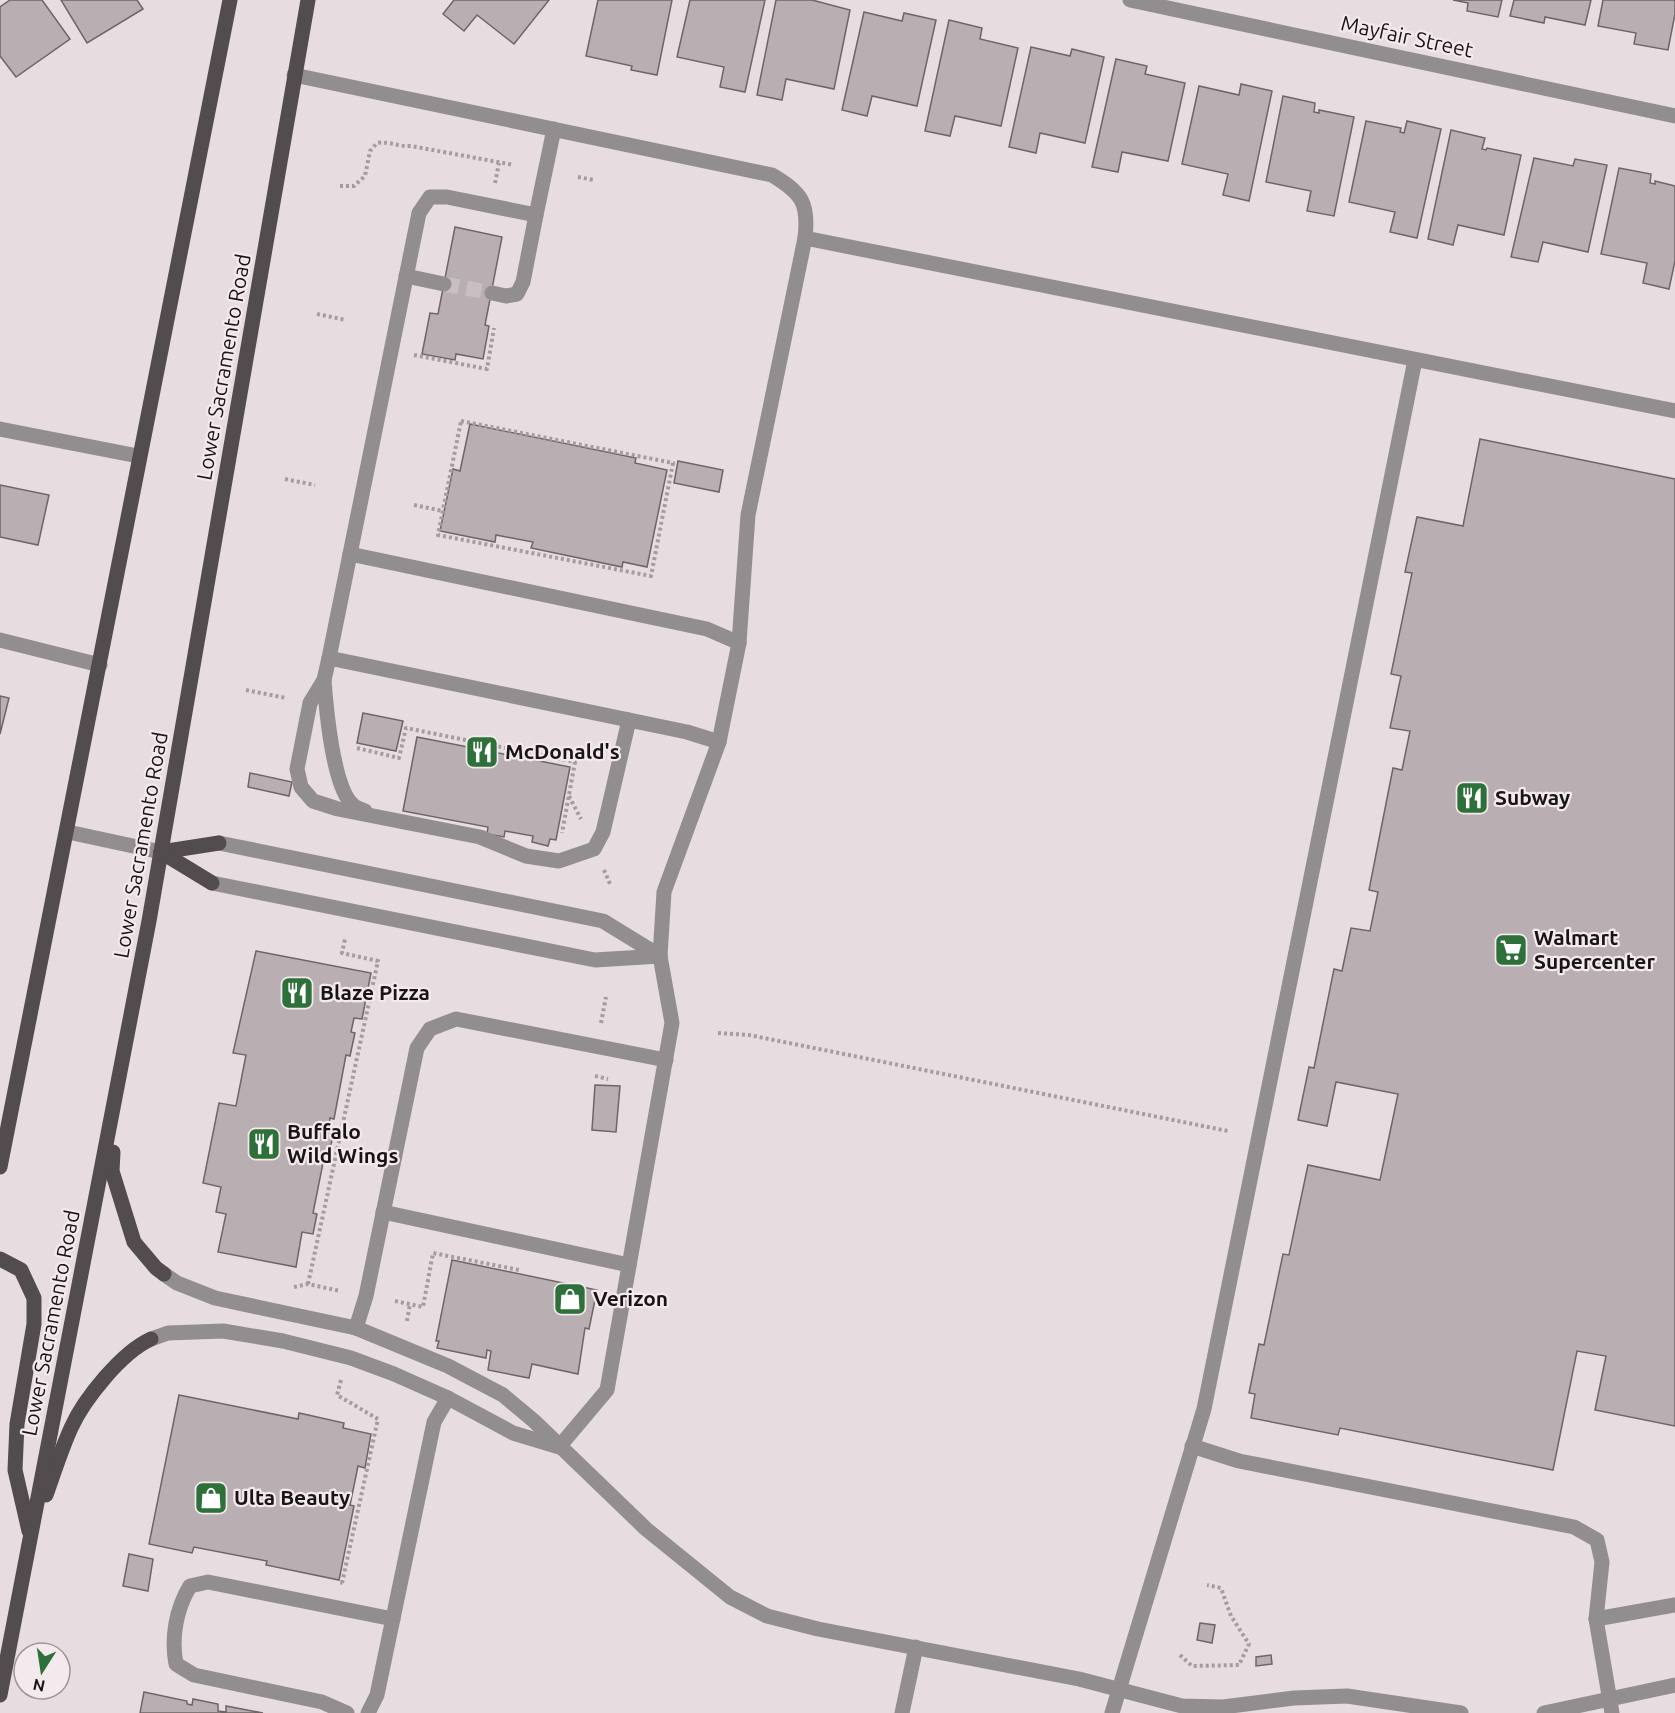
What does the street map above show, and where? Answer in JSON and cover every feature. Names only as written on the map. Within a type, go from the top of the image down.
[{"type":"main road","points":[[0,1167],[68,832],[138,456],[230,0]]},
{"type":"main road","name":"Lower Sacramento Road","points":[[0,1695],[161,852],[308,0]]},
{"type":"main road","points":[[161,852],[219,843]]},
{"type":"main road","points":[[161,852],[212,883]]},
{"type":"main road","points":[[115,1101],[112,1171],[123,1210],[134,1242],[164,1274]]},
{"type":"main road","points":[[0,1259],[21,1270],[34,1298],[34,1324],[17,1424],[15,1470],[31,1537]]},
{"type":"main road","points":[[31,1537],[71,1426],[103,1377],[139,1344],[151,1339]]},
{"type":"street","name":"Mayfair Street","points":[[1130,0],[1675,116]]},
{"type":"street","points":[[294,75],[772,176],[792,187],[802,203],[807,219],[748,515],[739,643],[719,742],[664,892],[660,956],[672,1023],[607,1390],[559,1447]]},
{"type":"street","points":[[492,293],[506,296],[517,294],[523,282],[554,129]]},
{"type":"street","points":[[375,815],[353,806],[344,793],[338,775],[326,707],[324,680],[419,213],[430,197],[447,197],[536,215]]},
{"type":"street","points":[[805,238],[1675,411]]},
{"type":"street","points":[[406,276],[444,284]]},
{"type":"street","points":[[1112,1713],[1204,1409],[1415,360]]},
{"type":"street","points":[[0,429],[138,456]]},
{"type":"street","points":[[350,554],[707,629],[739,643]]},
{"type":"street","points":[[0,640],[100,665]]},
{"type":"street","points":[[329,658],[687,732],[719,742]]},
{"type":"street","points":[[324,680],[310,703],[297,769],[301,787],[313,801],[338,809],[480,837],[526,856],[559,861],[594,849],[603,832],[629,720]]},
{"type":"street","points":[[68,832],[161,852]]},
{"type":"street","points":[[219,843],[603,921],[660,956]]},
{"type":"street","points":[[212,883],[595,960],[660,956]]},
{"type":"street","points":[[356,1328],[366,1296],[417,1048],[430,1029],[456,1019],[666,1060]]},
{"type":"street","points":[[383,1212],[629,1265]]},
{"type":"street","points":[[164,1274],[177,1283],[215,1298],[356,1328],[448,1366],[503,1395],[534,1421],[646,1529],[730,1597],[766,1616],[818,1629],[1119,1689],[1182,1706],[1294,1706],[1347,1696],[1461,1713]]},
{"type":"street","points":[[151,1339],[168,1333],[223,1331],[283,1341],[351,1358],[448,1398],[513,1433],[559,1447]]},
{"type":"street","points":[[368,1713],[377,1695],[435,1422],[448,1398]]},
{"type":"street","points":[[1192,1446],[1239,1461],[1574,1527],[1597,1540],[1602,1562],[1596,1619],[1610,1706]]},
{"type":"street","points":[[347,1713],[322,1702],[194,1675],[176,1664],[173,1647],[181,1601],[190,1586],[208,1582],[393,1619]]},
{"type":"street","points":[[1596,1619],[1675,1605]]},
{"type":"street","points":[[902,1713],[916,1647]]},
{"type":"street","points":[[1544,1713],[1610,1706],[1675,1685]]},
{"type":"path","points":[[340,186],[354,186],[365,176],[370,151],[377,143],[389,141],[402,147],[411,146],[514,165]]},
{"type":"path","points":[[495,183],[499,163]]},
{"type":"path","points":[[578,177],[594,180]]},
{"type":"path","points":[[316,314],[346,320]]},
{"type":"path","points":[[415,347],[414,355],[487,369],[494,328]]},
{"type":"path","points":[[461,421],[673,463],[651,576],[438,535],[443,510],[461,421]]},
{"type":"path","points":[[285,479],[315,485]]},
{"type":"path","points":[[414,505],[443,510]]},
{"type":"path","points":[[246,690],[310,703]]},
{"type":"path","points":[[348,747],[399,758],[406,728],[575,762],[561,840]]},
{"type":"path","points":[[569,795],[585,828]]},
{"type":"path","points":[[602,866],[610,884]]},
{"type":"path","points":[[308,1284],[378,961],[342,953],[345,939]]},
{"type":"path","points":[[601,1028],[606,997]]},
{"type":"path","points":[[718,1033],[749,1035],[1228,1131]]},
{"type":"path","points":[[595,1076],[608,1079]]},
{"type":"path","points":[[395,1301],[423,1307],[433,1253],[522,1270]]},
{"type":"path","points":[[289,1289],[308,1284],[340,1291]]},
{"type":"path","points":[[405,1329],[410,1304]]},
{"type":"path","points":[[341,1379],[337,1395],[378,1419],[342,1583],[351,1584]]},
{"type":"path","points":[[1180,1654],[1192,1666],[1239,1665],[1249,1644],[1231,1616],[1221,1588],[1207,1585]]},
{"type":"building","points":[[10,0],[42,0],[70,39],[16,77],[0,56],[0,7]]},
{"type":"building","points":[[61,0],[137,0],[143,9],[87,43]]},
{"type":"building","points":[[454,0],[549,0],[514,44],[477,15],[464,31],[443,14]]},
{"type":"building","points":[[598,0],[672,0],[657,75],[631,70],[632,66],[586,56]]},
{"type":"building","points":[[690,0],[765,0],[745,92],[720,87],[724,67],[677,57]]},
{"type":"building","points":[[776,0],[812,0],[850,10],[834,89],[786,79],[782,100],[757,95]]},
{"type":"building","points":[[1453,0],[1502,0],[1498,17],[1467,11],[1468,3]]},
{"type":"building","points":[[1514,0],[1591,0],[1585,25],[1545,17],[1544,23],[1510,16]]},
{"type":"building","points":[[1603,0],[1675,0],[1675,14],[1668,50],[1634,44],[1636,33],[1598,26]]},
{"type":"building","points":[[864,12],[902,21],[904,13],[936,20],[917,106],[872,96],[867,116],[842,110]]},
{"type":"building","points":[[949,20],[982,28],[980,39],[1018,48],[1001,126],[955,116],[950,136],[925,131]]},
{"type":"building","points":[[1031,47],[1070,56],[1072,49],[1104,57],[1085,143],[1040,133],[1036,153],[1009,147]]},
{"type":"building","points":[[1116,59],[1147,66],[1145,74],[1185,83],[1168,161],[1122,152],[1118,172],[1092,167]]},
{"type":"building","points":[[1241,84],[1272,91],[1249,201],[1223,195],[1228,174],[1182,164],[1199,86],[1239,95]]},
{"type":"building","points":[[1283,96],[1315,103],[1314,112],[1319,113],[1319,110],[1354,117],[1334,216],[1307,211],[1311,191],[1266,182]]},
{"type":"building","points":[[1366,121],[1401,128],[1400,132],[1404,133],[1407,121],[1441,129],[1417,238],[1390,232],[1395,212],[1349,202]]},
{"type":"building","points":[[1451,130],[1485,138],[1482,149],[1521,155],[1504,235],[1458,225],[1453,245],[1428,239]]},
{"type":"building","points":[[1534,158],[1573,166],[1575,159],[1607,165],[1588,252],[1543,242],[1538,262],[1511,257]]},
{"type":"building","points":[[1619,168],[1651,174],[1650,183],[1655,184],[1655,181],[1675,186],[1675,261],[1669,289],[1643,283],[1647,263],[1601,254]]},
{"type":"building","points":[[455,227],[502,237],[485,325],[489,326],[483,359],[456,354],[455,360],[422,354],[430,313],[438,314]]},
{"type":"building","points":[[470,424],[636,458],[635,463],[667,470],[647,567],[623,562],[622,567],[531,548],[533,542],[496,535],[495,542],[440,531],[453,469],[460,471]]},
{"type":"building","name":"Walmart Supercenter","points":[[1480,439],[1675,479],[1675,1426],[1595,1410],[1606,1356],[1577,1351],[1553,1470],[1340,1428],[1338,1435],[1251,1418],[1255,1394],[1249,1393],[1259,1344],[1264,1345],[1283,1254],[1289,1255],[1308,1165],[1380,1180],[1398,1094],[1336,1082],[1327,1126],[1298,1120],[1309,1067],[1314,1068],[1334,969],[1342,971],[1351,928],[1370,931],[1378,892],[1369,890],[1393,768],[1402,770],[1410,731],[1390,728],[1401,676],[1391,674],[1412,573],[1405,572],[1417,517],[1463,526]]},
{"type":"building","points":[[678,461],[723,470],[719,492],[674,483]]},
{"type":"building","points":[[0,485],[49,495],[38,545],[0,537]]},
{"type":"building","points":[[0,696],[9,698],[0,734]]},
{"type":"building","points":[[363,713],[403,721],[396,751],[357,743]]},
{"type":"building","points":[[417,737],[570,767],[556,840],[550,839],[548,846],[532,842],[533,836],[505,831],[504,837],[487,834],[488,827],[403,811]]},
{"type":"building","points":[[250,773],[292,782],[289,796],[248,787]]},
{"type":"building","points":[[256,951],[371,973],[362,1019],[354,1018],[351,1032],[355,1033],[350,1056],[346,1055],[334,1119],[330,1118],[328,1129],[334,1130],[329,1154],[325,1153],[313,1213],[317,1214],[313,1234],[302,1232],[296,1267],[218,1252],[226,1214],[216,1212],[221,1187],[203,1183],[219,1103],[236,1106],[246,1055],[233,1053]]},
{"type":"building","points":[[595,1085],[620,1086],[616,1132],[592,1130]]},
{"type":"building","points":[[452,1260],[597,1290],[589,1329],[585,1328],[578,1374],[532,1364],[529,1378],[488,1370],[491,1351],[487,1350],[486,1358],[437,1348],[439,1341],[436,1341]]},
{"type":"building","points":[[179,1395],[298,1419],[299,1413],[344,1423],[343,1428],[371,1434],[365,1468],[358,1466],[350,1505],[354,1506],[339,1580],[266,1565],[267,1561],[194,1547],[192,1553],[149,1544]]},
{"type":"building","points":[[129,1554],[153,1559],[148,1591],[123,1586]]},
{"type":"building","points":[[1200,1623],[1215,1625],[1212,1643],[1197,1640]]},
{"type":"building","points":[[1271,1655],[1272,1664],[1256,1666],[1256,1657]]},
{"type":"building","points":[[144,1692],[187,1701],[187,1704],[192,1705],[193,1699],[218,1704],[218,1711],[226,1712],[226,1706],[263,1713],[140,1713]]},
{"type":"tunnel","points":[[444,284],[492,293]]},
{"type":"place","name":"McDonald's","points":[[482,752]]},
{"type":"place","name":"Subway","points":[[1472,798]]},
{"type":"place","name":"Walmart Supercenter","points":[[1511,950]]},
{"type":"place","name":"Blaze Pizza","points":[[297,993]]},
{"type":"place","name":"Buffalo Wild Wings","points":[[264,1144]]},
{"type":"place","name":"Verizon","points":[[570,1299]]},
{"type":"place","name":"Ulta Beauty","points":[[211,1498]]}]
